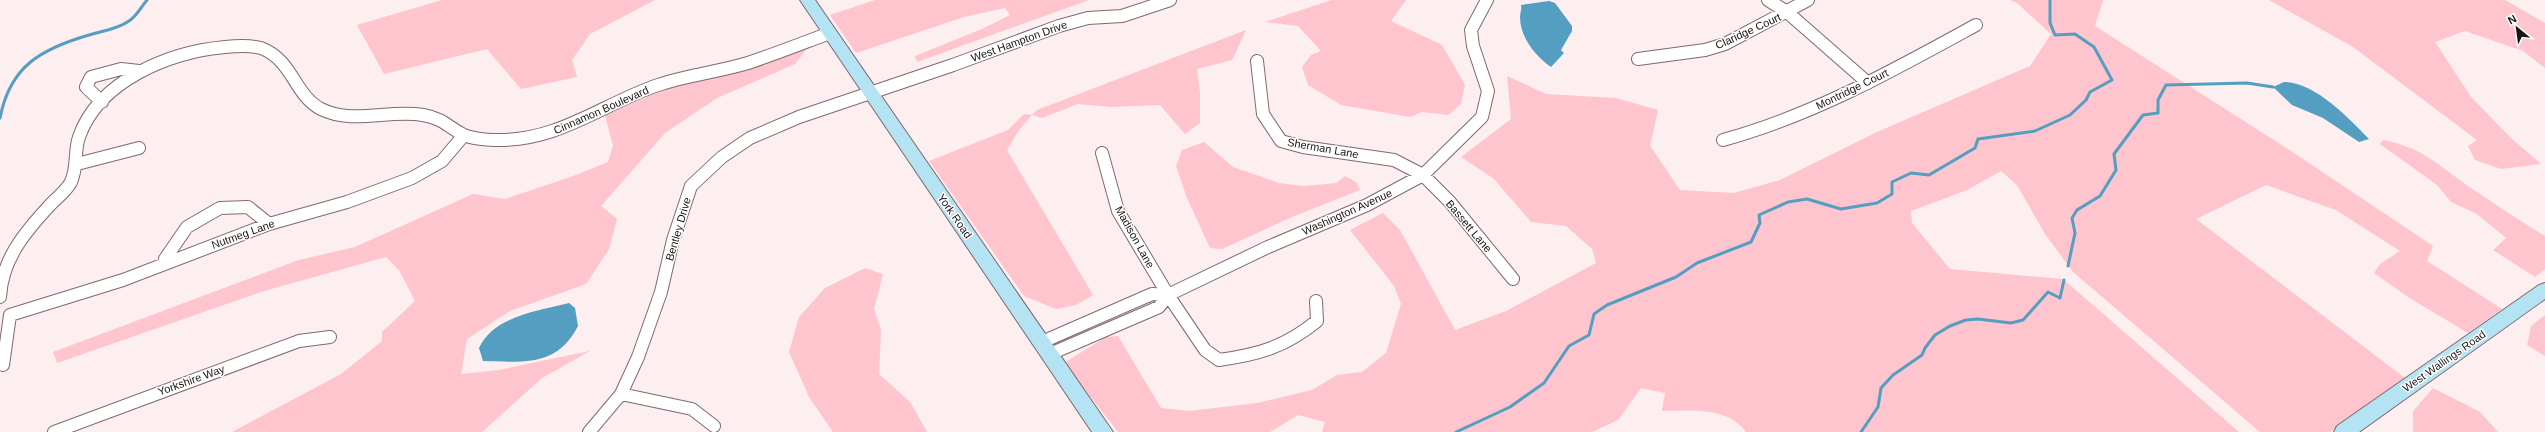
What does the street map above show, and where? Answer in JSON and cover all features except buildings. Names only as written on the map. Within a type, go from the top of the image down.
[{"type":"street","name":"York Road","points":[[808,0],[870,93],[1103,432]]},
{"type":"street","name":"West Hampton Drive","points":[[870,93],[1059,26],[1088,18],[1122,16],[1170,0]]},
{"type":"street","name":"Washington Avenue","points":[[1046,348],[1159,306],[1168,295],[1268,247],[1367,206],[1423,176],[1482,117],[1488,91],[1473,46],[1471,30],[1487,0]]},
{"type":"street","points":[[1768,0],[1787,12],[1868,83]]},
{"type":"street","name":"Claridge Court","points":[[1638,59],[1705,50],[1726,44],[1808,0]]},
{"type":"street","name":"Montridge Court","points":[[1723,140],[1742,136],[1808,111],[1868,83],[1976,25]]},
{"type":"street","name":"Cinnamon Boulevard","points":[[0,297],[1,278],[12,253],[26,231],[70,184],[77,164],[78,138],[92,113],[112,91],[139,72],[178,55],[204,49],[240,46],[260,48],[281,60],[299,84],[307,100],[323,110],[354,117],[420,114],[443,120],[464,135],[492,140],[527,139],[561,130],[629,95],[714,69],[747,63],[828,30]]},
{"type":"street","name":"Sherman Lane","points":[[1256,61],[1263,114],[1281,141],[1303,147],[1394,160],[1423,176]]},
{"type":"street","points":[[102,102],[86,87],[91,77],[110,70],[130,68],[139,72]]},
{"type":"street","name":"Bentley Drive","points":[[589,432],[621,394],[638,357],[661,292],[673,240],[690,186],[722,157],[750,138],[799,117],[870,93]]},
{"type":"street","name":"Nutmeg Lane","points":[[10,315],[123,280],[270,224],[347,202],[412,178],[442,161],[464,135]]},
{"type":"street","points":[[77,164],[139,148]]},
{"type":"street","name":"Madison Lane","points":[[1102,154],[1118,211],[1168,295],[1205,350],[1219,360],[1263,354],[1297,338],[1317,321],[1316,301]]},
{"type":"street","name":"Bassett Lane","points":[[1423,176],[1450,202],[1513,279]]},
{"type":"street","points":[[164,264],[165,259],[187,226],[220,208],[248,207],[270,224]]},
{"type":"street","name":"West Wallings Road","points":[[2344,432],[2545,290]]},
{"type":"street","points":[[0,301],[10,315],[3,365]]},
{"type":"street","name":"Yorkshire Way","points":[[54,432],[104,412],[299,341],[330,338]]},
{"type":"street","points":[[621,394],[692,409],[714,426]]},
{"type":"shaded area","points":[[442,0],[655,0],[590,34],[572,60],[577,77],[521,89],[487,49],[384,74],[357,25]]},
{"type":"shaded area","points":[[875,0],[1089,0],[917,62],[915,56],[982,29],[1010,15],[1005,8],[964,17],[856,53],[830,15]]},
{"type":"shaded area","points":[[1332,0],[1406,0],[1391,21],[1442,45],[1465,85],[1461,104],[1448,115],[1422,112],[1410,117],[1341,105],[1308,85],[1302,67],[1311,55],[1321,51],[1298,26],[1265,22]]},
{"type":"shaded area","points":[[2010,0],[2103,0],[2095,26],[2291,151],[2433,246],[2427,261],[2502,309],[2468,333],[2408,297],[2374,273],[2380,264],[2400,251],[2336,210],[2266,185],[2196,219],[2405,378],[2330,432],[2260,432],[2073,272],[2045,234],[2017,185],[2001,171],[1967,190],[1911,211],[1912,223],[1950,269],[2063,279],[2239,432],[1746,432],[1729,418],[1718,414],[1696,411],[1662,411],[1665,393],[1641,388],[1618,420],[1592,432],[1322,432],[1325,422],[1298,415],[1270,432],[1118,432],[1064,363],[1106,337],[1118,336],[1161,408],[1189,411],[1257,403],[1312,390],[1337,375],[1362,372],[1386,353],[1401,304],[1394,286],[1350,230],[1383,213],[1400,230],[1455,330],[1506,311],[1596,263],[1592,249],[1566,226],[1531,222],[1494,179],[1461,157],[1511,119],[1507,76],[1546,94],[1616,98],[1658,110],[1650,146],[1680,190],[1734,193],[1780,180],[1877,132],[2030,66],[2051,34],[2017,3]]},
{"type":"shaded area","points":[[2269,0],[2505,0],[2545,23],[2545,68],[2523,51],[2465,31],[2435,42],[2471,97],[2511,138],[2541,164],[2501,169],[2475,160],[2468,146],[2477,140],[2353,47]]},
{"type":"shaded area","points":[[1246,30],[1232,60],[1197,69],[1200,93],[1200,123],[1185,134],[1160,105],[1111,107],[1078,104],[1042,118],[1032,115],[1037,110]]},
{"type":"shaded area","points":[[808,47],[795,64],[717,98],[665,133],[601,206],[617,219],[609,249],[586,284],[510,311],[467,339],[461,374],[499,370],[590,351],[542,378],[482,432],[232,432],[341,374],[382,341],[382,332],[415,301],[399,270],[386,257],[264,291],[57,363],[53,352],[299,260],[355,247],[473,194],[505,199],[576,175],[608,162],[613,146],[605,115],[690,79]]},
{"type":"shaded area","points":[[1024,114],[1032,115],[1019,130],[1007,150],[1093,295],[1076,305],[1056,309],[1024,296],[929,161],[1008,130]]},
{"type":"shaded area","points":[[2383,140],[2408,147],[2428,157],[2468,186],[2545,236],[2545,269],[2535,277],[2493,250],[2506,238],[2477,214],[2451,202],[2437,185],[2380,144]]},
{"type":"shaded area","points":[[1204,142],[1233,167],[1279,183],[1304,186],[1336,183],[1345,176],[1356,182],[1360,190],[1292,217],[1222,249],[1210,248],[1187,198],[1176,166],[1182,150]]},
{"type":"shaded area","points":[[865,268],[883,274],[874,309],[881,330],[879,374],[910,402],[927,432],[833,432],[809,397],[789,352],[799,317],[825,288]]},
{"type":"shaded area","points":[[2545,315],[2545,356],[2527,345],[2531,326]]},
{"type":"shaded area","points":[[2433,388],[2480,412],[2498,432],[2413,432],[2413,411]]},
{"type":"water","points":[[1549,1],[1555,3],[1572,26],[1572,31],[1561,50],[1564,53],[1551,67],[1534,52],[1523,32],[1520,17],[1521,5]]},
{"type":"water","points":[[2284,82],[2308,88],[2319,95],[2341,112],[2369,139],[2359,142],[2323,118],[2292,105],[2273,87]]},
{"type":"water","points":[[569,303],[575,308],[578,326],[570,339],[560,349],[550,355],[526,361],[483,361],[479,348],[486,337],[495,329],[518,316]]},
{"type":"waterway","points":[[0,118],[11,85],[30,62],[42,54],[72,40],[125,24],[134,17],[147,0]]},
{"type":"waterway","points":[[1456,432],[1510,407],[1544,383],[1569,346],[1589,335],[1594,314],[1607,305],[1676,277],[1697,263],[1751,242],[1760,223],[1759,215],[1788,202],[1807,199],[1841,209],[1877,203],[1892,194],[1892,182],[1911,173],[1929,175],[1975,148],[1978,139],[2035,131],[2070,115],[2086,100],[2090,92],[2112,80],[2094,47],[2075,34],[2055,35],[2050,23],[2050,0]]},
{"type":"waterway","points":[[2068,266],[2075,233],[2072,218],[2077,210],[2100,196],[2116,170],[2114,154],[2143,115],[2158,113],[2158,100],[2166,85],[2247,83],[2273,87]]},
{"type":"waterway","points":[[1861,432],[1878,407],[1881,388],[1893,375],[1922,355],[1925,348],[1935,335],[1950,326],[1966,320],[1978,319],[2011,323],[2023,320],[2048,292],[2060,298],[2064,280]]}]
